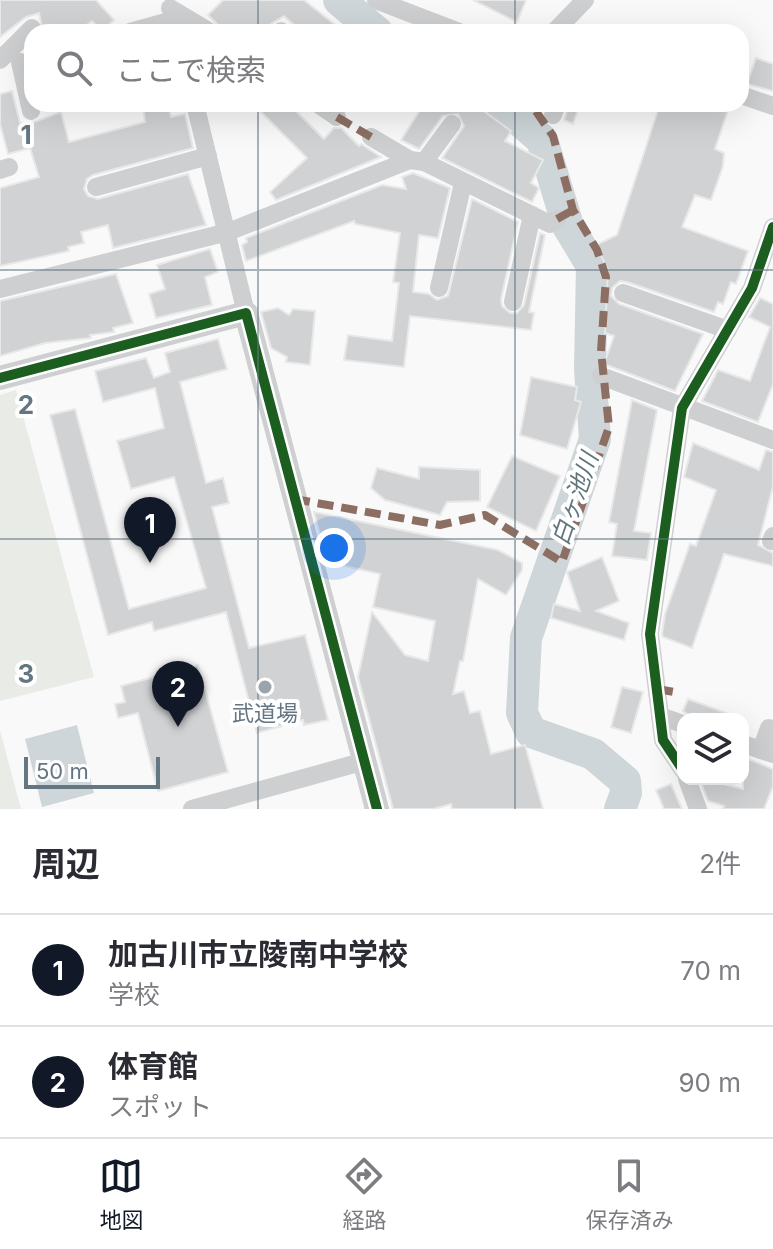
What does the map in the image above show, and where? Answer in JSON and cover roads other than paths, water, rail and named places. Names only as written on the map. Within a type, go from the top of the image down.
[{"type":"street","points":[[376,0],[438,24]]},
{"type":"street","points":[[562,24],[585,0]]},
{"type":"street","points":[[149,24],[170,15],[191,24]]},
{"type":"street","points":[[0,60],[24,36]]},
{"type":"street","points":[[0,68],[24,62]]},
{"type":"street","points":[[749,98],[773,106]]},
{"type":"street","points":[[197,112],[228,232],[227,246],[377,809]]},
{"type":"street","points":[[330,112],[337,117]]},
{"type":"street","points":[[0,289],[228,232],[417,161],[452,124]]},
{"type":"street","points":[[371,137],[550,224],[557,219]]},
{"type":"street","points":[[96,187],[208,156]]},
{"type":"street","points":[[439,288],[435,263],[463,183]]},
{"type":"street","points":[[513,302],[532,215]]},
{"type":"street","points":[[677,761],[663,740],[650,634],[682,408],[728,330],[764,281],[773,227]]},
{"type":"street","points":[[623,293],[728,330]]},
{"type":"street","points":[[0,378],[246,313]]},
{"type":"street","points":[[601,376],[682,408],[771,434]]},
{"type":"street","points":[[660,716],[677,722]]},
{"type":"street","points":[[759,749],[769,728]]},
{"type":"street","points":[[192,809],[365,761]]},
{"type":"street","points":[[689,785],[698,809]]},
{"type":"waterway","name":"白ヶ池川","points":[[339,0],[368,24]]},
{"type":"waterway","name":"白ヶ池川","points":[[510,112],[542,140],[568,226],[592,266],[590,369],[595,439],[526,638],[522,713],[531,732],[593,754],[625,781],[626,793],[620,809]]},
{"type":"place","name":"加古川市立陵南中学校","points":[[150,563]]},
{"type":"place","name":"武道場","points":[[265,687]]},
{"type":"place","name":"体育館","points":[[178,727]]}]
